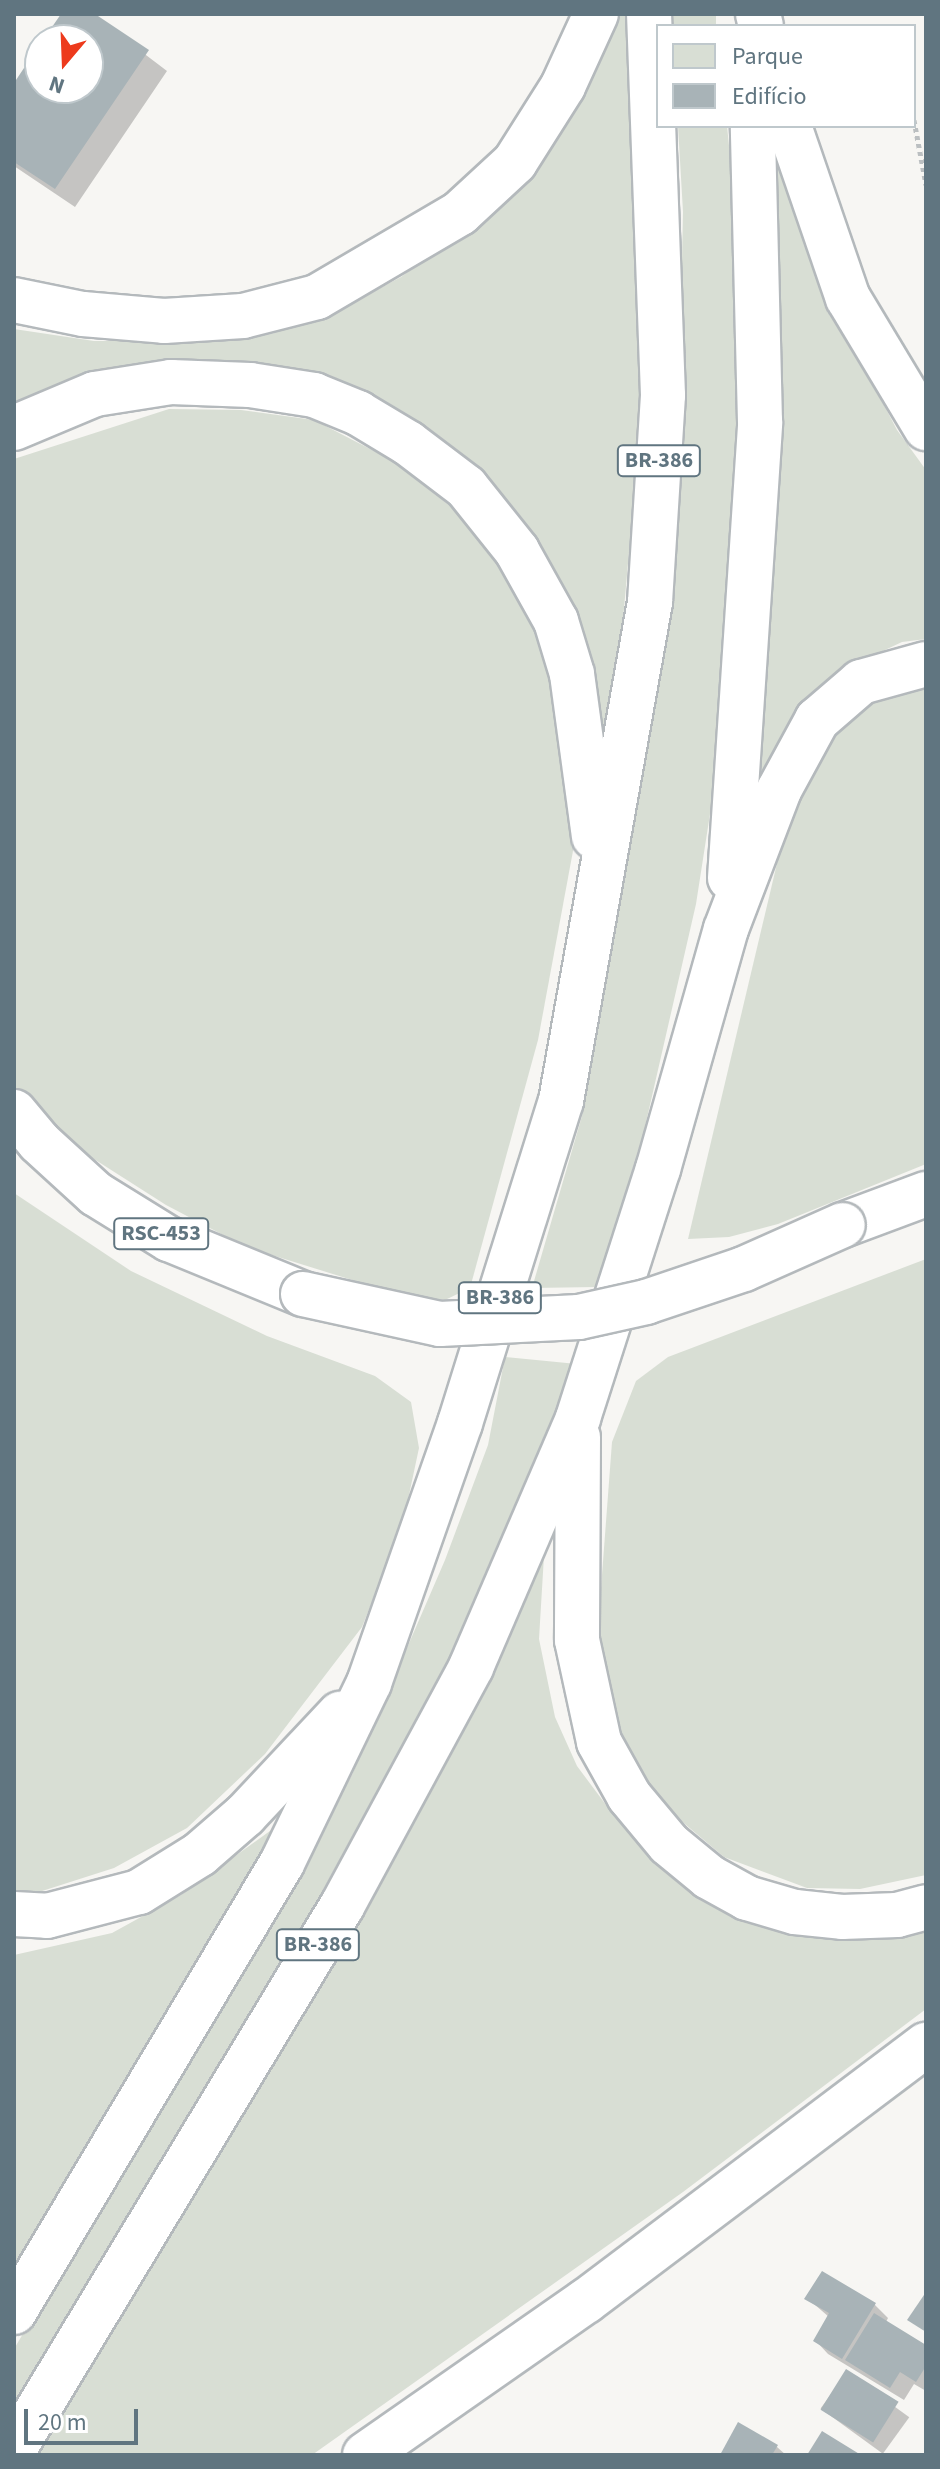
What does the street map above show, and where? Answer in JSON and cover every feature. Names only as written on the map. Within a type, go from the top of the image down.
[{"type":"highway","points":[[14,300],[83,314],[164,321],[243,316],[317,297],[460,213],[515,162],[563,86],[596,14]]},
{"type":"highway","name":"BR-386","points":[[14,2312],[282,1863],[369,1683],[460,1423],[561,1101],[650,602],[663,395],[649,14]]},
{"type":"highway","name":"BR-386","points":[[14,2449],[342,1906],[471,1667],[578,1418],[658,1169],[726,929],[760,422],[753,128]]},
{"type":"highway","points":[[790,128],[848,298],[926,428]]},
{"type":"highway","points":[[14,428],[95,394],[171,382],[250,385],[314,395],[358,413],[466,487],[517,551],[556,621],[572,674],[594,817],[597,904]]},
{"type":"highway","points":[[726,929],[779,790],[817,720],[861,682],[926,664]]},
{"type":"highway","name":"RSC-453","points":[[22,1130],[96,1194],[169,1239],[303,1294],[440,1324],[579,1317],[646,1302],[744,1269],[843,1225],[926,1194]]},
{"type":"highway","points":[[578,1418],[577,1640],[599,1742],[629,1796],[669,1844],[709,1877],[747,1898],[795,1912],[842,1917],[897,1915],[926,1907]]},
{"type":"highway","points":[[14,1914],[47,1916],[139,1892],[200,1854],[245,1815],[369,1683]]},
{"type":"highway","points":[[365,2455],[586,2301],[926,2045]]},
{"type":"path","points":[[915,128],[926,185]]},
{"type":"green space","points":[[612,14],[627,14],[637,127],[642,405],[607,801],[534,547],[307,380],[14,417],[14,329],[94,341],[167,341],[271,334],[331,314],[401,277],[526,185],[563,126]]},
{"type":"green space","points":[[671,14],[716,14],[716,24],[671,24]]},
{"type":"green space","points":[[678,128],[727,128],[736,214],[739,403],[717,769],[696,904],[644,1131],[597,1287],[532,1288],[582,1116],[646,760],[679,398],[683,212]]},
{"type":"green space","points":[[768,128],[838,317],[897,430],[926,470],[926,639],[902,642],[853,665],[814,698],[777,744],[754,786],[782,368]]},
{"type":"green space","points":[[169,409],[241,410],[314,420],[403,466],[465,519],[509,571],[558,685],[575,840],[538,1040],[470,1288],[445,1300],[394,1293],[246,1247],[166,1205],[83,1152],[14,1095],[14,459]]},
{"type":"green space","points":[[926,683],[926,1164],[778,1224],[729,1237],[688,1239],[788,817],[824,745],[856,713],[900,688]]},
{"type":"green space","points":[[14,1193],[131,1271],[267,1336],[375,1376],[411,1402],[419,1448],[403,1523],[362,1627],[265,1754],[187,1828],[114,1868],[39,1892],[14,1892]]},
{"type":"green space","points":[[926,1259],[926,1875],[860,1889],[807,1888],[724,1857],[647,1792],[628,1755],[608,1703],[598,1628],[612,1442],[636,1381],[668,1357]]},
{"type":"green space","points":[[505,1357],[577,1364],[455,1649],[289,1952],[14,2407],[14,2349],[352,1775],[445,1560],[488,1445]]},
{"type":"green space","points":[[545,1539],[539,1639],[555,1717],[577,1766],[615,1817],[656,1857],[926,1927],[926,2009],[683,2192],[312,2455],[30,2455]]},
{"type":"green space","points":[[281,1823],[14,2277],[14,1955],[112,1933],[181,1895]]},
{"type":"building","points":[[61,14],[95,14],[149,50],[55,189],[14,162],[14,83],[24,68],[24,104],[104,104],[104,24],[54,24]]},
{"type":"building","points":[[822,2271],[876,2303],[842,2359],[813,2341],[829,2313],[804,2299]]},
{"type":"building","points":[[926,2292],[926,2332],[907,2320]]},
{"type":"building","points":[[874,2313],[926,2345],[926,2366],[916,2382],[900,2372],[890,2388],[845,2360]]},
{"type":"building","points":[[846,2369],[899,2402],[873,2443],[821,2410]]},
{"type":"building","points":[[738,2422],[778,2445],[772,2455],[720,2455]]},
{"type":"building","points":[[822,2431],[861,2455],[807,2455]]}]
